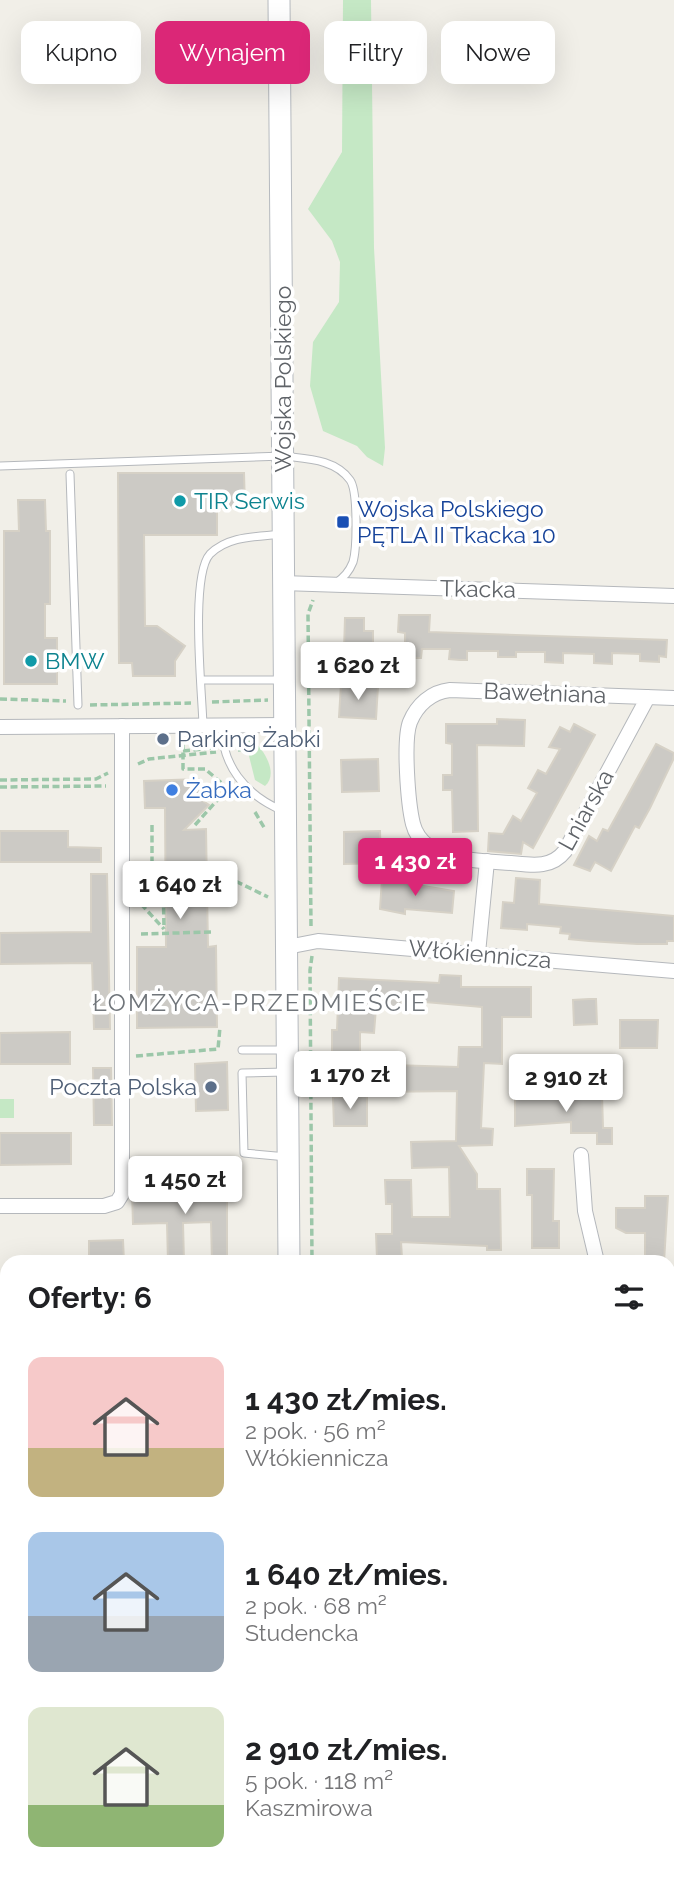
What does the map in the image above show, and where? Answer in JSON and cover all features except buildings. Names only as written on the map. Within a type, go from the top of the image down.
[{"type":"main road","name":"Wojska Polskiego","points":[[279,0],[285,812],[274,901],[287,947],[289,1255]]},
{"type":"street","name":"Tkacka","points":[[282,583],[674,596]]},
{"type":"street","name":"Bawełniana","points":[[487,861],[430,847],[414,826],[409,727],[416,710],[426,699],[450,690],[674,698]]},
{"type":"street","name":"Lniarska","points":[[487,861],[541,865],[562,855],[648,697]]},
{"type":"street","points":[[0,727],[283,725]]},
{"type":"street","points":[[0,1206],[104,1206],[117,1202],[124,1185],[122,726]]},
{"type":"street","points":[[478,953],[487,861]]},
{"type":"street","name":"Włókiennicza","points":[[287,947],[318,941],[674,971]]},
{"type":"street","points":[[581,1155],[585,1212],[595,1255]]},
{"type":"lane","points":[[0,467],[284,456],[320,461],[339,469],[351,480],[355,492],[355,553],[349,571],[332,585]]},
{"type":"lane","points":[[70,474],[78,705]]},
{"type":"lane","points":[[203,725],[199,594],[203,567],[207,558],[232,541],[282,534]]},
{"type":"lane","points":[[202,680],[284,690]]},
{"type":"lane","points":[[222,725],[225,752],[249,790],[285,812]]},
{"type":"lane","points":[[242,1050],[289,1050]]},
{"type":"lane","points":[[289,1072],[242,1073],[244,1153],[289,1157]]},
{"type":"path","points":[[0,699],[68,701],[78,705],[260,701],[284,690],[308,700]]},
{"type":"path","points":[[0,780],[96,779],[114,768],[149,759],[252,747],[255,708],[260,701]]},
{"type":"path","points":[[182,726],[183,769],[205,769],[243,801]]},
{"type":"path","points":[[0,787],[123,786]]},
{"type":"path","points":[[195,825],[228,788]]},
{"type":"path","points":[[251,808],[259,815],[266,833]]},
{"type":"path","points":[[152,825],[152,876],[163,875],[166,931]]},
{"type":"path","points":[[217,872],[274,901],[310,896]]},
{"type":"path","points":[[267,884],[274,901]]},
{"type":"path","points":[[141,904],[166,931]]},
{"type":"path","points":[[141,934],[166,931],[211,932]]},
{"type":"path","points":[[313,1255],[310,970],[313,955],[318,951]]},
{"type":"path","points":[[123,1057],[219,1049],[220,1027]]},
{"type":"green space","points":[[343,0],[371,0],[371,21],[343,21]]},
{"type":"green space","points":[[342,84],[372,84],[374,248],[385,448],[383,466],[367,457],[357,446],[323,431],[310,386],[313,342],[339,302],[340,262],[332,241],[308,209],[342,152]]},
{"type":"green space","points":[[256,743],[267,758],[271,770],[265,786],[255,780],[248,752]]},
{"type":"green space","points":[[0,1099],[14,1099],[14,1118],[0,1118]]},
{"type":"place","name":"TIR Serwis","points":[[180,501]]},
{"type":"place","name":"Wojska Polskiego PĘTLA II Tkacka 10","points":[[343,522]]},
{"type":"place","name":"BMW","points":[[31,661]]},
{"type":"place","name":"Parking Żabki","points":[[163,739]]},
{"type":"place","name":"Żabka","points":[[172,790]]},
{"type":"place","name":"Poczta Polska","points":[[211,1087]]},
{"type":"district","name":"ŁOMŻYCA-PRZEDMIEŚCIE","points":[[260,1003]]}]
